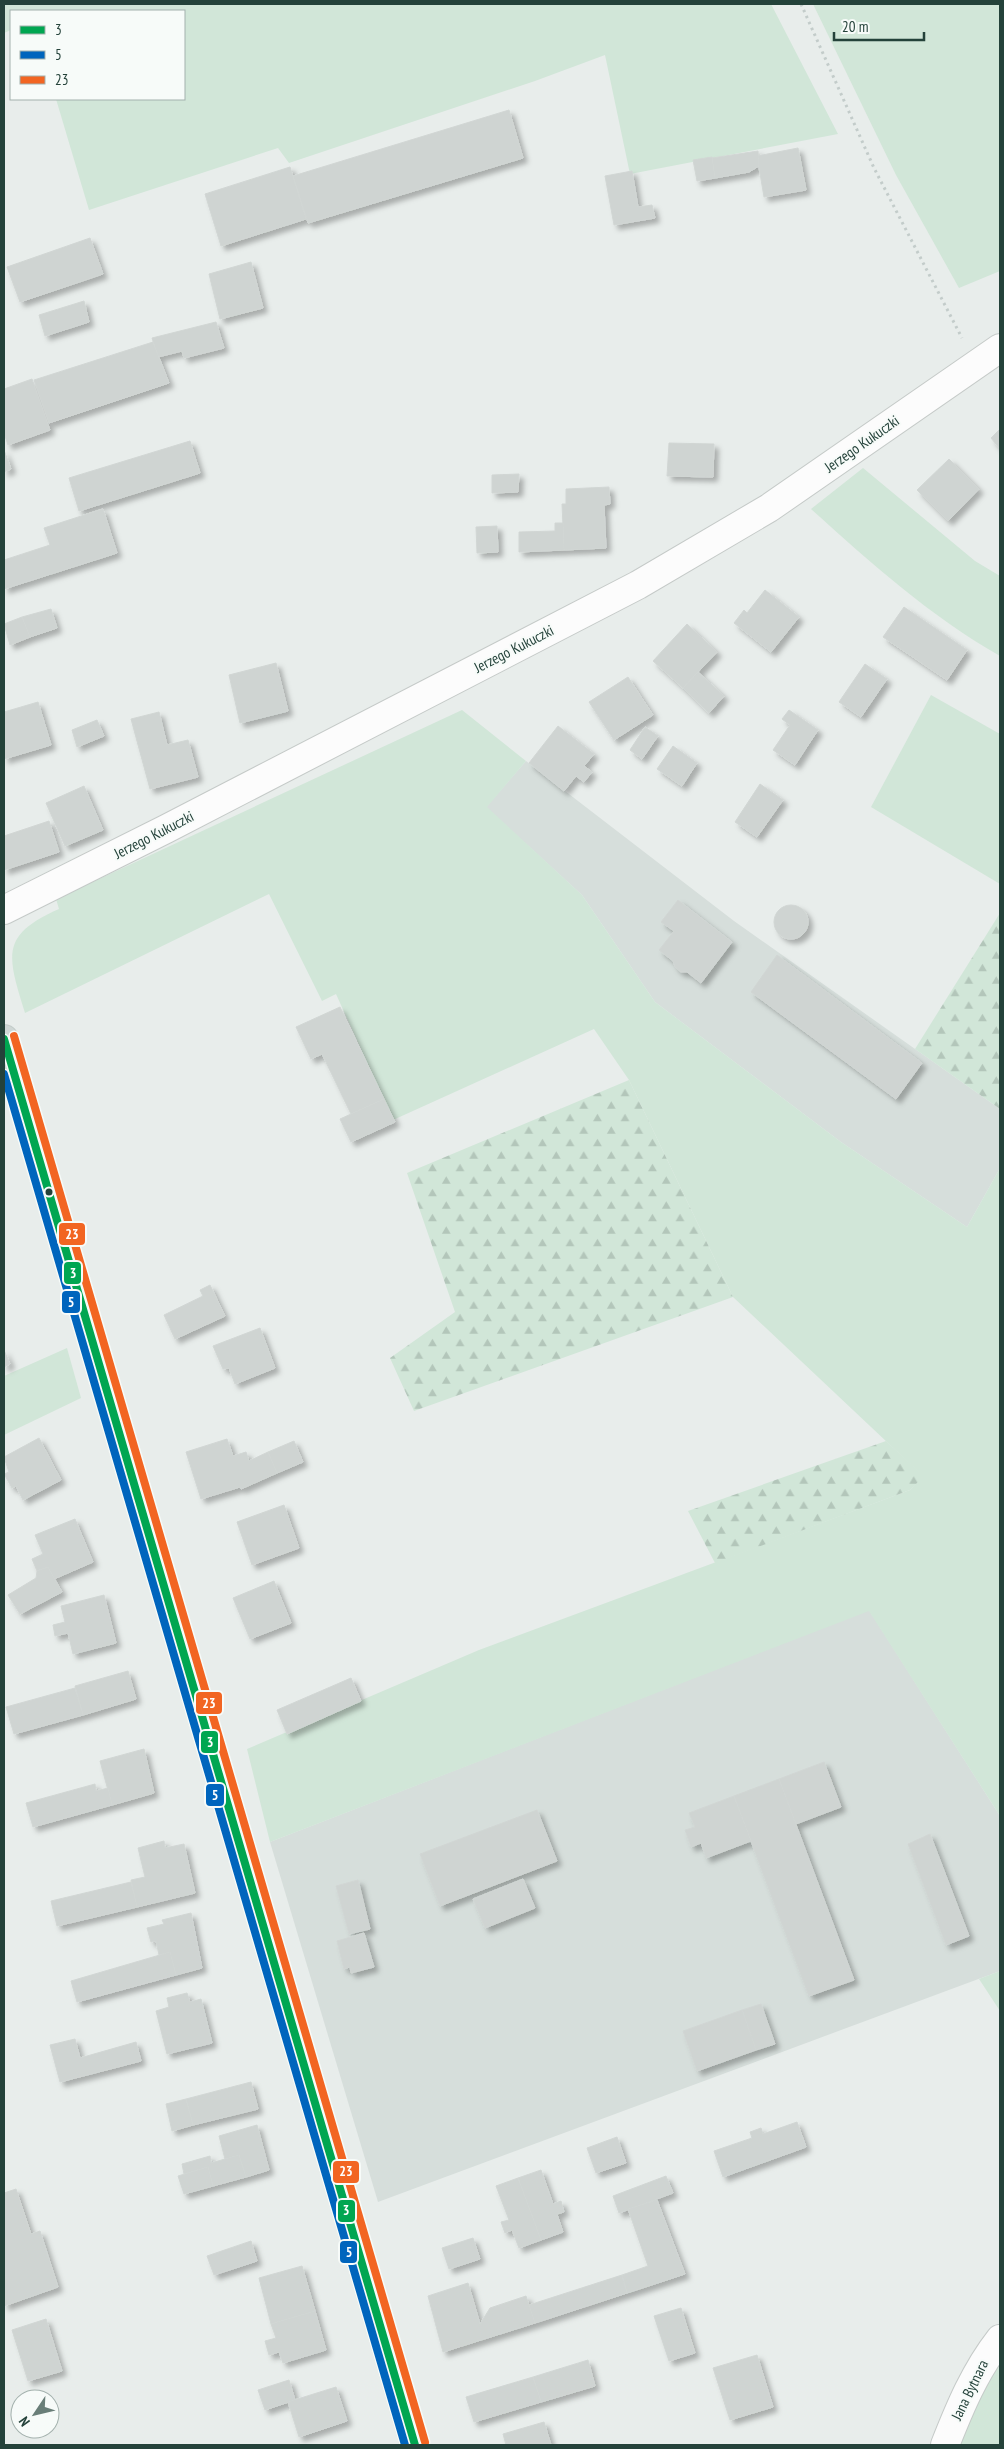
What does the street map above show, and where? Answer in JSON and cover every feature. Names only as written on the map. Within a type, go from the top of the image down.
[{"type":"main road","points":[[4,1039],[415,2445]]},
{"type":"street","name":"Jerzego Kukuczki","points":[[4,910],[166,829],[638,585],[769,508],[1000,348]]},
{"type":"street","name":"Jana Bytnara","points":[[945,2445],[964,2395],[984,2359],[1000,2338]]},
{"type":"path","points":[[801,4],[874,168],[976,365]]},
{"type":"shaded area","points":[[526,761],[734,921],[1000,1109],[1000,1168],[967,1227],[841,1142],[655,1002],[582,895],[486,807]]},
{"type":"shaded area","points":[[869,1610],[1000,1816],[1000,1971],[378,2202],[270,1842]]},
{"type":"green space","points":[[4,4],[771,4],[838,134],[630,174],[605,55],[535,81],[289,163],[278,148],[89,210],[56,100],[185,100],[185,10],[10,10],[10,30],[4,33]]},
{"type":"green space","points":[[813,4],[1000,4],[1000,271],[959,288],[896,175]]},
{"type":"green space","points":[[863,468],[975,561],[1000,576],[1000,656],[949,624],[925,606],[879,569],[811,509]]},
{"type":"green space","points":[[931,695],[1000,734],[1000,884],[871,807]]},
{"type":"green space","points":[[462,710],[526,761],[487,807],[582,895],[655,1002],[841,1142],[967,1227],[1000,1168],[1000,1816],[869,1611],[270,1842],[247,1749],[479,1650],[910,1490],[923,1476],[733,1297],[629,1080],[594,1029],[393,1120],[336,994],[322,1001],[269,894],[25,1013],[14,976],[13,949],[18,938],[26,928],[59,909],[56,899]]},
{"type":"green space","points":[[1000,913],[1000,1109],[915,1049]]},
{"type":"green space","points":[[629,1080],[733,1297],[414,1411],[390,1358],[455,1312],[407,1173]]},
{"type":"green space","points":[[67,1348],[81,1398],[4,1435],[4,1376]]},
{"type":"green space","points":[[886,1441],[924,1476],[910,1490],[715,1563],[688,1511]]},
{"type":"green space","points":[[1000,1971],[1000,2011],[979,1979]]},
{"type":"green space","points":[[1000,2361],[1000,2445],[955,2445],[977,2396]]},
{"type":"building","points":[[509,110],[523,158],[308,223],[293,176]]},
{"type":"building","points":[[798,148],[806,190],[764,197],[757,156]]},
{"type":"building","points":[[758,151],[759,166],[749,172],[715,178],[712,158]]},
{"type":"building","points":[[712,157],[715,178],[697,181],[693,160]]},
{"type":"building","points":[[290,167],[306,219],[221,246],[205,194]]},
{"type":"building","points":[[632,171],[638,207],[652,205],[655,218],[614,225],[605,176]]},
{"type":"building","points":[[90,238],[103,274],[20,302],[7,267]]},
{"type":"building","points":[[251,262],[263,308],[220,319],[209,274]]},
{"type":"building","points":[[84,301],[89,322],[45,336],[39,315]]},
{"type":"building","points":[[216,322],[224,348],[184,358],[182,351],[158,357],[152,338]]},
{"type":"building","points":[[153,342],[169,383],[49,423],[34,380]]},
{"type":"building","points":[[32,379],[50,430],[8,445],[4,433],[4,389]]},
{"type":"building","points":[[1000,429],[1000,449],[991,438]]},
{"type":"building","points":[[190,441],[200,473],[79,511],[69,478]]},
{"type":"building","points":[[669,443],[714,444],[713,477],[667,476]]},
{"type":"building","points":[[4,450],[11,469],[4,472]]},
{"type":"building","points":[[949,459],[979,489],[948,521],[917,490]]},
{"type":"building","points":[[519,474],[518,492],[492,493],[492,475]]},
{"type":"building","points":[[609,487],[610,504],[604,505],[606,548],[564,550],[562,504],[566,504],[566,489]]},
{"type":"building","points":[[103,509],[117,553],[4,589],[4,560],[50,545],[44,528]]},
{"type":"building","points":[[555,523],[563,523],[564,550],[519,552],[519,532],[555,531]]},
{"type":"building","points":[[497,526],[498,552],[477,553],[476,527]]},
{"type":"building","points":[[765,590],[799,617],[771,652],[734,623],[744,610],[747,613]]},
{"type":"building","points":[[904,607],[967,650],[947,680],[883,637]]},
{"type":"building","points":[[51,609],[57,628],[30,637],[22,617]]},
{"type":"building","points":[[22,617],[30,637],[10,645],[4,624]]},
{"type":"building","points":[[687,624],[717,652],[683,688],[653,661]]},
{"type":"building","points":[[276,663],[288,711],[240,723],[229,675]]},
{"type":"building","points":[[865,664],[887,679],[861,717],[839,702]]},
{"type":"building","points":[[698,672],[724,696],[709,713],[683,688]]},
{"type":"building","points":[[628,677],[653,715],[614,740],[589,702]]},
{"type":"building","points":[[38,702],[51,745],[4,759],[4,712]]},
{"type":"building","points":[[789,710],[818,730],[795,765],[773,750],[790,725],[782,719]]},
{"type":"building","points":[[159,712],[167,745],[188,740],[198,777],[150,789],[131,719]]},
{"type":"building","points":[[97,720],[104,736],[77,747],[72,730]]},
{"type":"building","points":[[558,726],[594,754],[584,766],[592,772],[584,782],[576,776],[564,791],[529,763]]},
{"type":"building","points":[[645,727],[658,736],[642,759],[630,750]]},
{"type":"building","points":[[673,746],[697,763],[682,786],[657,769]]},
{"type":"building","points":[[760,784],[783,800],[757,837],[735,822]]},
{"type":"building","points":[[84,786],[103,830],[65,846],[46,803]]},
{"type":"building","points":[[49,821],[59,852],[4,870],[4,836]]},
{"type":"building","points":[[678,900],[732,942],[701,983],[687,972],[681,972],[675,967],[673,961],[659,950],[674,931],[661,922]]},
{"type":"building","points":[[791,905],[803,910],[808,922],[803,934],[791,939],[779,934],[774,922],[779,910]]},
{"type":"building","points":[[777,955],[922,1063],[896,1099],[751,992]]},
{"type":"building","points":[[340,1007],[384,1099],[351,1114],[322,1054],[311,1059],[296,1027]]},
{"type":"building","points":[[384,1099],[395,1122],[351,1142],[340,1119]]},
{"type":"building","points":[[210,1285],[225,1316],[175,1339],[164,1315],[203,1296],[200,1290]]},
{"type":"building","points":[[260,1328],[275,1368],[235,1384],[229,1368],[223,1369],[213,1346]]},
{"type":"building","points":[[4,1350],[10,1364],[4,1367]]},
{"type":"building","points":[[39,1438],[61,1480],[23,1500],[16,1486],[12,1488],[4,1474],[9,1472],[4,1457]]},
{"type":"building","points":[[227,1439],[233,1456],[246,1452],[249,1461],[268,1452],[277,1473],[241,1489],[240,1487],[201,1499],[186,1452]]},
{"type":"building","points":[[294,1441],[303,1462],[277,1473],[268,1452]]},
{"type":"building","points":[[284,1505],[299,1548],[252,1565],[237,1522]]},
{"type":"building","points":[[75,1519],[93,1562],[54,1579],[48,1567],[37,1571],[32,1559],[43,1554],[35,1535]]},
{"type":"building","points":[[48,1567],[62,1592],[20,1614],[8,1595],[36,1578],[37,1571]]},
{"type":"building","points":[[274,1581],[291,1623],[250,1639],[233,1598]]},
{"type":"building","points":[[104,1595],[116,1643],[73,1654],[68,1633],[55,1636],[53,1625],[65,1622],[61,1606]]},
{"type":"building","points":[[128,1671],[136,1699],[83,1715],[75,1686]]},
{"type":"building","points":[[351,1678],[361,1701],[287,1734],[277,1710]]},
{"type":"building","points":[[75,1688],[83,1715],[14,1734],[6,1707]]},
{"type":"building","points":[[144,1749],[154,1793],[112,1805],[100,1761]]},
{"type":"building","points":[[824,1762],[841,1807],[796,1824],[779,1779]]},
{"type":"building","points":[[779,1779],[854,1980],[809,1996],[734,1796]]},
{"type":"building","points":[[95,1784],[96,1791],[108,1788],[112,1805],[33,1827],[26,1803]]},
{"type":"building","points":[[734,1796],[751,1841],[706,1858],[701,1843],[691,1847],[685,1830],[695,1827],[689,1813]]},
{"type":"building","points":[[537,1810],[557,1861],[440,1906],[420,1854]]},
{"type":"building","points":[[930,1834],[969,1936],[946,1945],[908,1844]]},
{"type":"building","points":[[164,1841],[165,1848],[184,1844],[195,1893],[137,1907],[131,1880],[145,1877],[138,1848]]},
{"type":"building","points":[[523,1879],[535,1908],[485,1928],[473,1899]]},
{"type":"building","points":[[358,1880],[370,1929],[349,1934],[336,1886]]},
{"type":"building","points":[[131,1882],[137,1907],[57,1926],[51,1901]]},
{"type":"building","points":[[191,1913],[202,1968],[176,1975],[170,1952],[159,1955],[156,1941],[151,1942],[147,1928],[164,1924],[162,1920]]},
{"type":"building","points":[[364,1933],[374,1967],[351,1973],[350,1967],[344,1969],[337,1941]]},
{"type":"building","points":[[170,1952],[176,1975],[77,2002],[71,1981]]},
{"type":"building","points":[[187,1993],[190,2002],[201,1999],[212,2043],[167,2054],[156,2011],[169,2007],[167,1998]]},
{"type":"building","points":[[761,2004],[775,2044],[756,2050],[742,2010]]},
{"type":"building","points":[[742,2010],[756,2050],[697,2071],[683,2031]]},
{"type":"building","points":[[75,2039],[80,2058],[136,2042],[141,2061],[60,2082],[50,2045]]},
{"type":"building","points":[[251,2082],[258,2109],[193,2125],[186,2099]]},
{"type":"building","points":[[186,2099],[193,2125],[172,2131],[166,2104]]},
{"type":"building","points":[[797,2122],[806,2147],[723,2177],[714,2151],[752,2138],[750,2132],[761,2128],[763,2134]]},
{"type":"building","points":[[257,2125],[269,2170],[246,2177],[239,2155],[225,2159],[219,2136]]},
{"type":"building","points":[[617,2137],[626,2163],[596,2173],[587,2148]]},
{"type":"building","points":[[239,2155],[246,2177],[213,2186],[208,2167],[184,2174],[182,2164],[210,2156],[211,2163]]},
{"type":"building","points":[[208,2167],[213,2186],[184,2194],[178,2176]]},
{"type":"building","points":[[541,2170],[553,2204],[561,2201],[564,2212],[557,2214],[563,2232],[541,2240],[518,2178]]},
{"type":"building","points":[[666,2176],[673,2193],[619,2213],[613,2196]]},
{"type":"building","points":[[518,2178],[541,2240],[519,2248],[512,2230],[505,2233],[501,2222],[509,2220],[496,2186]]},
{"type":"building","points":[[16,2189],[31,2234],[40,2231],[58,2287],[4,2306],[4,2193]]},
{"type":"building","points":[[657,2200],[685,2274],[627,2293],[622,2275],[648,2266],[628,2209]]},
{"type":"building","points":[[473,2238],[480,2259],[449,2269],[442,2248]]},
{"type":"building","points":[[251,2241],[257,2261],[214,2275],[207,2256]]},
{"type":"building","points":[[302,2266],[315,2311],[271,2324],[259,2278]]},
{"type":"building","points":[[622,2275],[627,2293],[535,2323],[529,2305]]},
{"type":"building","points":[[468,2283],[480,2324],[490,2308],[526,2296],[535,2323],[443,2352],[428,2296]]},
{"type":"building","points":[[681,2308],[695,2353],[669,2361],[654,2316]]},
{"type":"building","points":[[315,2311],[326,2350],[283,2363],[279,2352],[269,2355],[265,2341],[276,2338],[271,2324]]},
{"type":"building","points":[[46,2319],[62,2371],[28,2381],[12,2330]]},
{"type":"building","points":[[757,2355],[773,2407],[730,2420],[713,2368]]},
{"type":"building","points":[[588,2360],[595,2386],[541,2402],[533,2377]]},
{"type":"building","points":[[533,2377],[541,2402],[474,2422],[466,2397]]},
{"type":"building","points":[[289,2380],[295,2400],[265,2410],[258,2390]]},
{"type":"building","points":[[336,2387],[347,2421],[299,2437],[288,2402]]},
{"type":"building","points":[[544,2422],[551,2445],[506,2445],[503,2434]]},
{"type":"transit line","name":"23","points":[[14,1036],[425,2442]]},
{"type":"transit line","name":"3","points":[[4,1039],[415,2445]]},
{"type":"transit line","name":"5","points":[[4,1074],[405,2445]]}]
